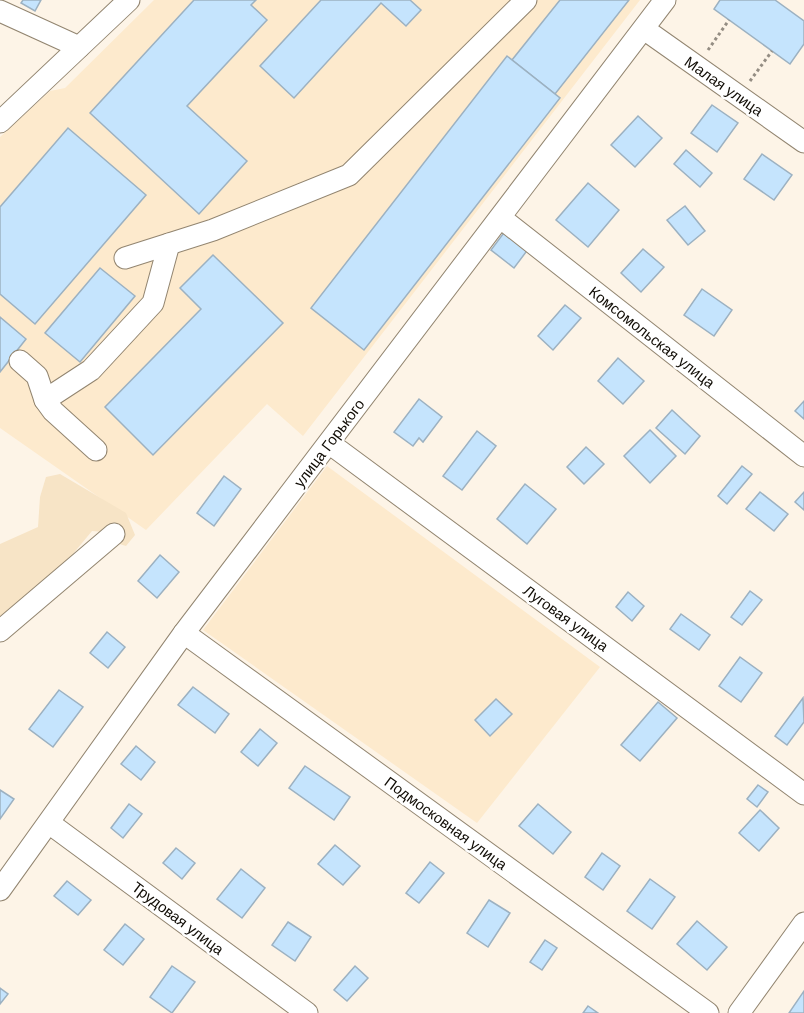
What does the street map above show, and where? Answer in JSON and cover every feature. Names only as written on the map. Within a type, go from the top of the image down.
[{"type":"street","points":[[0,122],[129,0]]},
{"type":"street","name":"улица Горького","points":[[0,890],[184,633],[665,0]]},
{"type":"street","points":[[125,258],[213,230],[349,175],[523,1]]},
{"type":"street","points":[[0,10],[79,47]]},
{"type":"street","name":"Малая улица","points":[[644,29],[804,142]]},
{"type":"street","name":"Комсомольская улица","points":[[501,218],[804,456]]},
{"type":"street","points":[[45,400],[91,370],[153,303],[169,244]]},
{"type":"street","points":[[20,361],[37,376],[45,400],[53,411],[96,450]]},
{"type":"street","name":"Луговая улица","points":[[329,443],[804,794]]},
{"type":"street","points":[[0,631],[114,534]]},
{"type":"street","name":"Подмосковная улица","points":[[184,633],[708,1013]]},
{"type":"street","name":"Трудовая улица","points":[[50,823],[307,1013]]},
{"type":"street","points":[[739,1013],[804,923]]},
{"type":"path","points":[[696,66],[729,20]]},
{"type":"path","points":[[739,97],[772,51]]},
{"type":"shaded area","points":[[154,0],[640,0],[303,436],[267,404],[146,530],[0,428],[0,137],[50,91],[65,88]]},
{"type":"shaded area","points":[[327,466],[600,667],[477,823],[203,630]]},
{"type":"shaded area","points":[[60,474],[126,513],[135,535],[126,546],[113,542],[104,532],[92,531],[67,561],[0,617],[0,544],[38,527],[40,497],[46,477]]},
{"type":"building","points":[[23,0],[41,0],[35,11],[21,3]]},
{"type":"building","points":[[194,0],[256,0],[251,5],[267,20],[187,106],[247,161],[199,214],[90,113]]},
{"type":"building","points":[[321,0],[410,0],[421,10],[406,26],[381,3],[294,98],[260,66]]},
{"type":"building","points":[[560,0],[629,0],[555,94],[512,60]]},
{"type":"building","points":[[720,0],[775,0],[804,21],[804,44],[790,64],[714,9]]},
{"type":"building","points":[[507,56],[560,98],[364,350],[311,308]]},
{"type":"building","points":[[712,105],[738,123],[717,152],[691,133]]},
{"type":"building","points":[[638,116],[662,138],[635,167],[611,145]]},
{"type":"building","points":[[68,128],[146,195],[35,324],[0,294],[0,207]]},
{"type":"building","points":[[686,150],[712,173],[700,187],[674,164]]},
{"type":"building","points":[[762,154],[792,175],[774,200],[744,179]]},
{"type":"building","points":[[588,183],[619,210],[588,247],[556,220]]},
{"type":"building","points":[[685,206],[705,231],[688,245],[667,220]]},
{"type":"building","points":[[506,230],[529,248],[514,268],[491,250]]},
{"type":"building","points":[[643,249],[664,267],[641,292],[621,273]]},
{"type":"building","points":[[213,255],[283,323],[153,455],[105,407],[201,309],[180,288]]},
{"type":"building","points":[[100,268],[135,296],[80,362],[45,333]]},
{"type":"building","points":[[702,289],[732,310],[714,336],[684,315]]},
{"type":"building","points":[[565,305],[581,318],[553,350],[538,336]]},
{"type":"building","points":[[0,317],[26,339],[0,372]]},
{"type":"building","points":[[618,358],[644,381],[623,404],[598,381]]},
{"type":"building","points":[[419,399],[442,417],[423,442],[419,438],[413,446],[394,432]]},
{"type":"building","points":[[804,401],[804,419],[795,411]]},
{"type":"building","points":[[672,410],[700,436],[685,454],[656,428]]},
{"type":"building","points":[[650,430],[676,456],[650,483],[624,456]]},
{"type":"building","points":[[477,431],[496,446],[462,490],[443,476]]},
{"type":"building","points":[[586,447],[604,464],[584,484],[567,467]]},
{"type":"building","points":[[742,466],[752,474],[727,504],[718,496]]},
{"type":"building","points":[[224,476],[241,489],[214,526],[197,513]]},
{"type":"building","points":[[525,484],[556,509],[527,544],[497,519]]},
{"type":"building","points":[[760,492],[788,514],[774,531],[746,509]]},
{"type":"building","points":[[804,492],[804,510],[795,502]]},
{"type":"building","points":[[160,555],[179,572],[157,598],[138,581]]},
{"type":"building","points":[[750,591],[762,600],[742,625],[731,617]]},
{"type":"building","points":[[628,592],[644,606],[632,621],[616,607]]},
{"type":"building","points":[[681,614],[710,635],[699,650],[670,629]]},
{"type":"building","points":[[107,632],[125,647],[108,668],[90,653]]},
{"type":"building","points":[[740,657],[762,673],[741,702],[719,686]]},
{"type":"building","points":[[193,687],[229,714],[215,733],[178,705]]},
{"type":"building","points":[[59,690],[83,707],[53,747],[29,729]]},
{"type":"building","points":[[803,698],[804,722],[787,745],[775,736]]},
{"type":"building","points":[[496,699],[512,714],[490,736],[475,720]]},
{"type":"building","points":[[658,702],[677,718],[640,761],[621,745]]},
{"type":"building","points":[[260,729],[277,743],[258,766],[241,752]]},
{"type":"building","points":[[136,746],[155,762],[141,780],[121,764]]},
{"type":"building","points":[[305,766],[350,797],[334,820],[289,788]]},
{"type":"building","points":[[758,785],[768,792],[757,807],[747,799]]},
{"type":"building","points":[[0,790],[14,799],[0,819]]},
{"type":"building","points":[[129,804],[142,814],[123,838],[111,828]]},
{"type":"building","points":[[538,804],[571,832],[553,854],[519,826]]},
{"type":"building","points":[[760,810],[779,828],[759,851],[739,833]]},
{"type":"building","points":[[335,845],[360,866],[343,885],[318,864]]},
{"type":"building","points":[[176,848],[195,863],[182,879],[163,863]]},
{"type":"building","points":[[602,853],[620,866],[603,890],[585,877]]},
{"type":"building","points":[[430,862],[444,873],[419,903],[406,893]]},
{"type":"building","points":[[241,869],[265,888],[242,918],[217,899]]},
{"type":"building","points":[[650,879],[675,897],[652,929],[627,911]]},
{"type":"building","points":[[67,881],[91,900],[78,915],[54,896]]},
{"type":"building","points":[[489,900],[510,913],[488,947],[467,933]]},
{"type":"building","points":[[697,921],[727,947],[707,970],[677,944]]},
{"type":"building","points":[[288,922],[311,937],[295,961],[272,945]]},
{"type":"building","points":[[125,924],[144,939],[123,965],[104,950]]},
{"type":"building","points":[[545,940],[557,948],[542,970],[530,962]]},
{"type":"building","points":[[172,966],[195,982],[172,1013],[150,997]]},
{"type":"building","points":[[355,966],[368,978],[347,1001],[334,990]]},
{"type":"building","points":[[0,988],[8,994],[0,1004]]},
{"type":"building","points":[[804,991],[804,1013],[789,1013]]},
{"type":"building","points":[[588,1006],[598,1013],[583,1013]]}]
